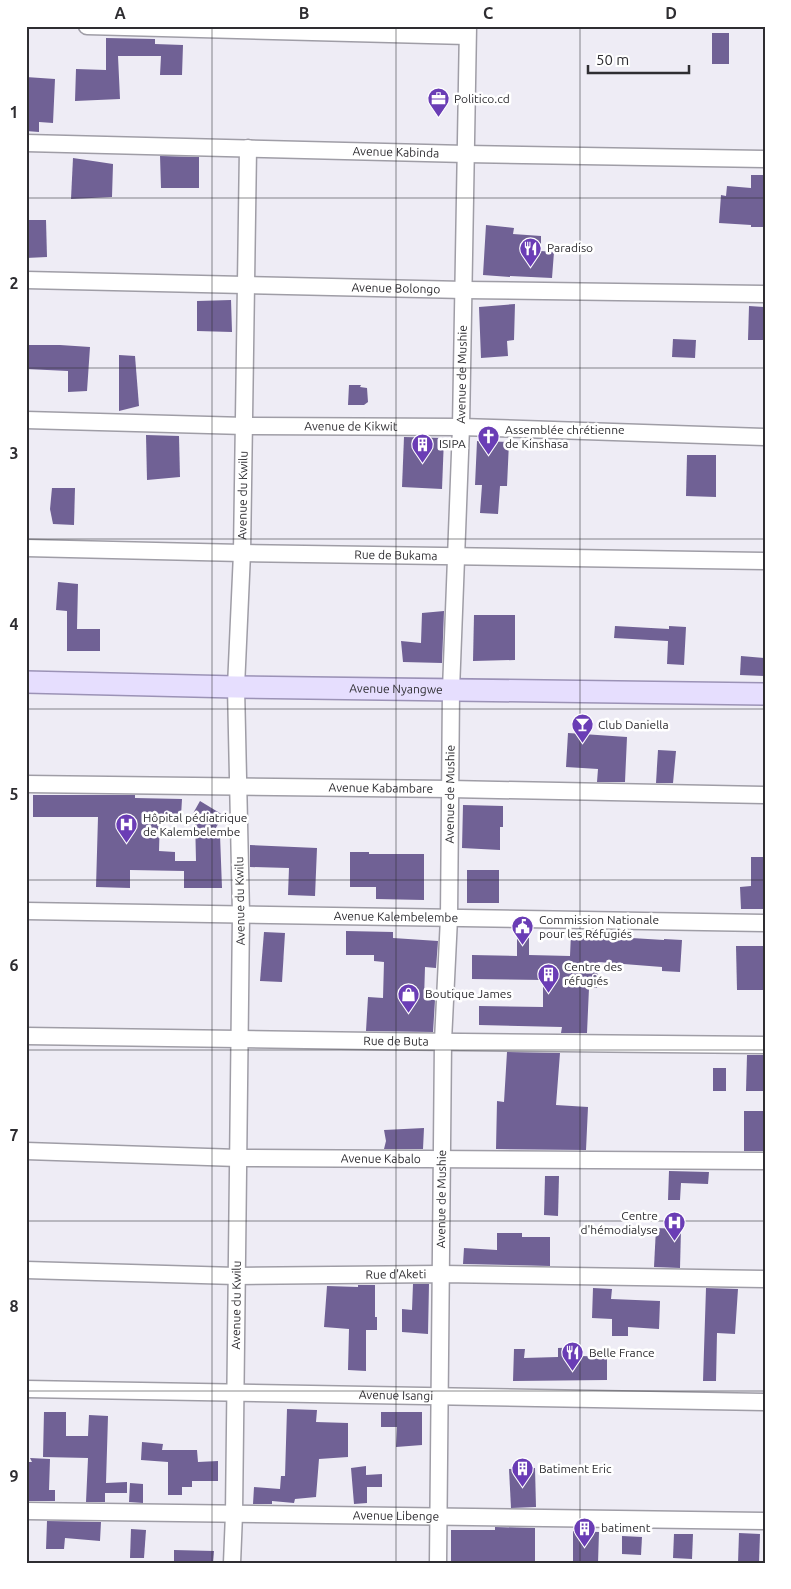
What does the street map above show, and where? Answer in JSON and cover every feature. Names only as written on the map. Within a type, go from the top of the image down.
[{"type":"main road","name":"Avenue Nyangwe","points":[[26,682],[236,687],[765,694]]},
{"type":"street","points":[[87,26],[468,31]]},
{"type":"street","name":"Avenue de Mushie","points":[[438,1563],[443,1041],[449,918],[451,690],[461,427],[468,31]]},
{"type":"street","name":"Avenue Kabinda","points":[[26,142],[466,154],[765,159]]},
{"type":"street","name":"Avenue du Kwilu","points":[[232,1563],[241,914],[236,687],[245,426],[248,148]]},
{"type":"street","name":"Avenue Bolongo","points":[[26,280],[464,290],[765,294]]},
{"type":"street","name":"Avenue de Kikwit","points":[[26,420],[245,426],[461,427],[765,437]]},
{"type":"street","name":"Rue de Bukama","points":[[26,548],[765,561]]},
{"type":"street","name":"Avenue Kabambare","points":[[26,784],[765,795]]},
{"type":"street","name":"Avenue Kalembelembe","points":[[26,911],[765,923]]},
{"type":"street","name":"Rue de Buta","points":[[26,1036],[765,1046]]},
{"type":"street","name":"Avenue Kabalo","points":[[26,1151],[238,1158],[765,1162]]},
{"type":"street","name":"Rue d'Aketi","points":[[26,1270],[236,1276],[441,1274],[765,1279]]},
{"type":"street","name":"Avenue Isangi","points":[[26,1389],[765,1402]]},
{"type":"street","name":"Avenue Libenge","points":[[26,1511],[765,1521]]},
{"type":"building","points":[[712,33],[729,33],[729,64],[712,64]]},
{"type":"building","points":[[106,38],[155,39],[155,44],[183,45],[182,75],[160,75],[161,56],[118,56],[120,99],[75,101],[76,69],[106,70]]},
{"type":"building","points":[[26,77],[55,79],[53,123],[39,122],[39,132],[26,131]]},
{"type":"building","points":[[160,156],[199,157],[199,188],[161,188]]},
{"type":"building","points":[[73,158],[113,164],[112,197],[71,199]]},
{"type":"building","points":[[751,175],[765,175],[765,227],[719,223],[721,195],[726,196],[727,186],[751,188]]},
{"type":"building","points":[[26,220],[46,220],[47,257],[26,258]]},
{"type":"building","points":[[486,225],[514,228],[513,234],[541,236],[541,251],[554,252],[552,278],[483,275]]},
{"type":"building","points":[[231,300],[232,332],[197,331],[197,301]]},
{"type":"building","points":[[515,304],[514,340],[507,341],[508,356],[481,358],[479,307]]},
{"type":"building","points":[[749,306],[765,307],[765,340],[748,340]]},
{"type":"building","points":[[673,339],[696,340],[695,358],[672,357]]},
{"type":"building","points":[[26,345],[90,347],[87,391],[68,392],[68,371],[26,369]]},
{"type":"building","points":[[119,355],[135,356],[139,406],[119,411]]},
{"type":"building","points":[[349,385],[361,385],[360,387],[367,388],[368,402],[364,405],[348,405]]},
{"type":"building","points":[[146,435],[179,436],[180,477],[147,480]]},
{"type":"building","name":"ISIPA","points":[[404,437],[444,438],[442,489],[402,487]]},
{"type":"building","points":[[477,441],[509,442],[507,486],[500,486],[498,514],[480,513],[482,485],[475,485]]},
{"type":"building","points":[[687,455],[716,455],[716,497],[686,496]]},
{"type":"building","points":[[52,488],[75,488],[74,525],[53,524],[50,509]]},
{"type":"building","points":[[58,582],[78,584],[77,629],[100,629],[100,651],[67,651],[67,611],[56,610]]},
{"type":"building","points":[[444,611],[442,663],[403,662],[401,641],[421,643],[422,613]]},
{"type":"building","points":[[474,615],[515,615],[515,660],[473,661]]},
{"type":"building","points":[[615,626],[669,629],[669,626],[686,627],[684,665],[667,664],[668,641],[614,638]]},
{"type":"building","points":[[741,656],[765,658],[765,676],[740,675]]},
{"type":"building","points":[[568,733],[627,737],[625,782],[597,782],[598,769],[566,767]]},
{"type":"building","points":[[658,750],[676,751],[673,783],[656,783]]},
{"type":"building","points":[[33,795],[135,795],[135,798],[182,799],[181,816],[160,816],[159,851],[175,852],[175,861],[196,861],[195,817],[191,817],[200,801],[223,815],[212,835],[220,835],[222,888],[184,888],[184,871],[130,870],[130,888],[96,887],[98,817],[33,817]]},
{"type":"building","points":[[463,805],[503,806],[503,827],[500,827],[500,850],[462,848]]},
{"type":"building","points":[[250,845],[317,848],[315,896],[288,895],[289,868],[250,867]]},
{"type":"building","points":[[350,852],[424,854],[424,900],[376,899],[376,887],[350,887]]},
{"type":"building","points":[[751,857],[765,857],[765,909],[741,909],[740,887],[751,886]]},
{"type":"building","points":[[467,870],[499,870],[499,903],[467,903]]},
{"type":"building","points":[[346,931],[393,932],[393,938],[438,941],[436,968],[425,967],[424,999],[435,1000],[433,1032],[366,1031],[368,997],[383,998],[384,962],[374,961],[374,955],[346,955]]},
{"type":"building","points":[[264,932],[285,933],[282,982],[260,981]]},
{"type":"building","points":[[571,933],[599,933],[599,936],[682,940],[680,972],[662,971],[662,967],[598,962],[597,988],[589,988],[587,1033],[561,1033],[562,1027],[479,1025],[479,1006],[543,1007],[543,980],[472,979],[472,955],[517,956],[517,938],[529,938],[529,955],[570,956]]},
{"type":"building","points":[[736,946],[765,946],[765,990],[737,990]]},
{"type":"building","points":[[507,1052],[560,1053],[556,1105],[588,1107],[586,1150],[496,1149],[497,1101],[504,1102]]},
{"type":"building","points":[[747,1055],[765,1055],[765,1091],[746,1091]]},
{"type":"building","points":[[713,1068],[726,1068],[726,1091],[713,1091]]},
{"type":"building","points":[[744,1111],[765,1111],[765,1151],[744,1151]]},
{"type":"building","points":[[424,1128],[423,1149],[384,1149],[386,1141],[384,1130]]},
{"type":"building","points":[[669,1171],[709,1172],[708,1184],[681,1183],[680,1200],[668,1200]]},
{"type":"building","points":[[545,1176],[559,1176],[558,1216],[544,1215]]},
{"type":"building","points":[[656,1228],[681,1229],[680,1268],[654,1267]]},
{"type":"building","points":[[497,1233],[522,1233],[522,1237],[550,1237],[550,1266],[463,1264],[464,1248],[497,1250]]},
{"type":"building","points":[[413,1284],[429,1284],[428,1334],[402,1332],[402,1309],[412,1310]]},
{"type":"building","points":[[358,1285],[375,1285],[377,1330],[366,1330],[366,1371],[348,1370],[349,1329],[324,1327],[327,1286],[358,1287]]},
{"type":"building","points":[[593,1288],[612,1289],[611,1299],[660,1301],[659,1329],[628,1327],[628,1336],[612,1336],[612,1319],[592,1318]]},
{"type":"building","points":[[706,1288],[738,1289],[735,1334],[717,1333],[716,1381],[703,1381]]},
{"type":"building","points":[[582,1347],[582,1356],[607,1357],[607,1380],[513,1381],[514,1349],[525,1349],[524,1358],[558,1357],[558,1348]]},
{"type":"building","points":[[287,1409],[317,1410],[316,1422],[348,1423],[348,1457],[319,1459],[316,1497],[295,1499],[294,1503],[272,1501],[272,1504],[253,1504],[254,1487],[280,1489],[281,1476],[285,1476]]},
{"type":"building","points":[[44,1412],[66,1412],[66,1436],[88,1436],[89,1415],[108,1416],[106,1483],[127,1482],[127,1493],[105,1493],[105,1502],[86,1502],[88,1458],[43,1457]]},
{"type":"building","points":[[381,1412],[422,1412],[422,1445],[396,1447],[397,1427],[381,1427]]},
{"type":"building","points":[[142,1442],[163,1444],[162,1450],[197,1450],[198,1462],[218,1461],[218,1481],[192,1481],[192,1487],[182,1487],[182,1495],[168,1495],[168,1462],[141,1460]]},
{"type":"building","points":[[30,1458],[50,1459],[49,1490],[55,1490],[55,1501],[26,1501],[26,1462],[32,1462]]},
{"type":"building","points":[[366,1466],[366,1475],[382,1474],[382,1487],[367,1487],[367,1503],[354,1504],[351,1468]]},
{"type":"building","name":"Batiment Eric","points":[[535,1468],[536,1507],[511,1508],[509,1469]]},
{"type":"building","points":[[130,1483],[143,1484],[143,1503],[129,1502]]},
{"type":"building","points":[[47,1521],[101,1522],[100,1541],[65,1538],[64,1549],[46,1549]]},
{"type":"building","points":[[495,1527],[535,1528],[535,1563],[451,1563],[451,1530],[495,1530]]},
{"type":"building","points":[[131,1529],[146,1530],[144,1558],[130,1558]]},
{"type":"building","name":"batiment","points":[[573,1531],[599,1532],[598,1563],[573,1563]]},
{"type":"building","points":[[739,1533],[760,1534],[759,1563],[738,1563]]},
{"type":"building","points":[[674,1534],[693,1534],[692,1559],[673,1558]]},
{"type":"building","points":[[622,1536],[642,1537],[641,1555],[622,1554]]},
{"type":"building","points":[[174,1550],[214,1551],[213,1563],[174,1563]]},
{"type":"place","name":"Politico.cd","points":[[438,118]]},
{"type":"place","name":"Paradiso","points":[[531,267]]},
{"type":"place","name":"Assemblée chrétienne de Kinshasa","points":[[489,456]]},
{"type":"place","name":"ISIPA","points":[[423,463]]},
{"type":"place","name":"Club Daniella","points":[[582,744]]},
{"type":"place","name":"Hôpital pédiatrique de Kalembelembe","points":[[127,844]]},
{"type":"place","name":"Commission Nationale pour les Réfugiés","points":[[523,946]]},
{"type":"place","name":"Centre des réfugiés","points":[[548,993]]},
{"type":"place","name":"Boutique James","points":[[409,1013]]},
{"type":"place","name":"Centre d'hémodialyse","points":[[674,1242]]},
{"type":"place","name":"Belle France","points":[[573,1372]]},
{"type":"place","name":"Batiment Eric","points":[[523,1488]]},
{"type":"place","name":"batiment","points":[[585,1547]]}]
